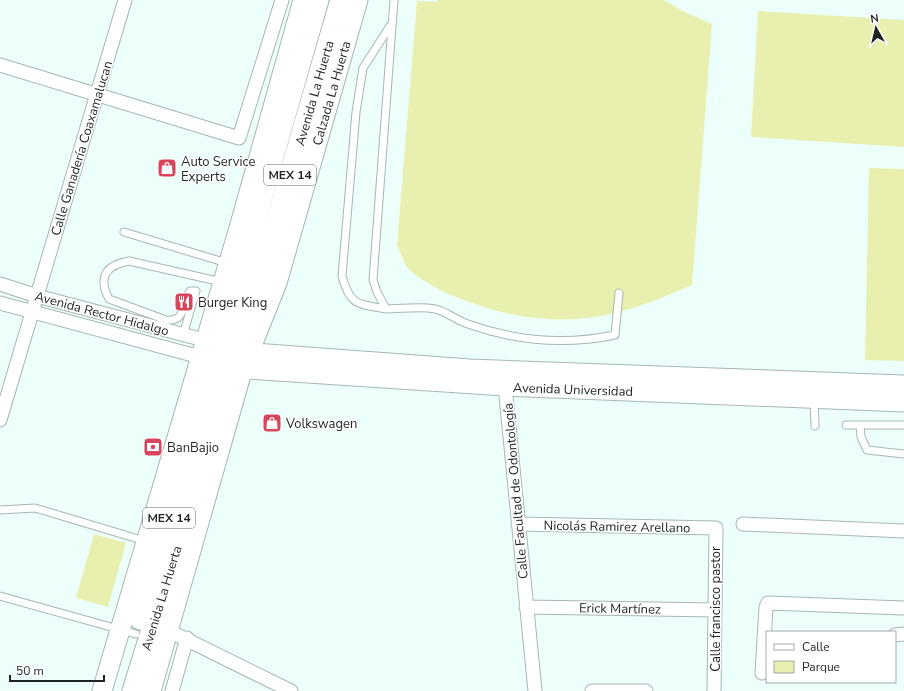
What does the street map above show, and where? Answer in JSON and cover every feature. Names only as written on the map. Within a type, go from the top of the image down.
[{"type":"main road","name":"Avenida La Huerta","points":[[133,691],[161,627],[225,355],[277,118],[318,0]]},
{"type":"main road","name":"Avenida La Huerta","points":[[119,691],[128,631],[225,355],[341,0]]},
{"type":"street","name":"Calle Ganadería Coaxamalucan","points":[[0,420],[125,0]]},
{"type":"street","points":[[0,65],[97,96],[240,138],[282,0]]},
{"type":"street","name":"Calzada La Huerta","points":[[225,355],[222,282],[227,263],[277,118],[303,0]]},
{"type":"street","name":"Calzada La Huerta","points":[[102,691],[128,631],[145,541],[225,355],[277,283],[358,0]]},
{"type":"street","name":"Avenida Rector Hidalgo","points":[[0,284],[37,296],[183,334],[225,355]]},
{"type":"street","name":"Avenida Rector Hidalgo","points":[[0,303],[120,336],[225,355]]},
{"type":"street","points":[[120,336],[125,320]]},
{"type":"street","name":"Avenida Universidad","points":[[225,355],[470,369],[904,385]]},
{"type":"street","name":"Avenida Universidad","points":[[225,355],[505,386],[904,402]]},
{"type":"street","name":"Calle Facultad de Odontología","points":[[505,386],[535,691]]},
{"type":"street","name":"Nicolás Ramirez Arellano","points":[[518,524],[716,528]]},
{"type":"street","points":[[743,524],[904,531]]},
{"type":"street","name":"Calle francisco pastor","points":[[714,691],[716,528]]},
{"type":"street","name":"Erick Martínez","points":[[525,601],[715,610]]},
{"type":"street","points":[[762,673],[765,655],[766,607],[768,603],[904,608]]},
{"type":"street","points":[[151,691],[161,627],[187,638],[291,691]]},
{"type":"street","points":[[172,691],[187,638]]},
{"type":"street","points":[[592,691],[646,691]]},
{"type":"lane","points":[[386,309],[377,292],[373,280],[394,0]]},
{"type":"lane","points":[[391,24],[362,68],[356,112],[342,276],[346,291],[357,304],[386,309],[435,309],[467,324],[513,337],[550,341],[599,338],[615,335],[619,293]]},
{"type":"lane","points":[[124,232],[227,263]]},
{"type":"lane","points":[[183,334],[196,293],[194,290],[190,291],[188,294],[180,317],[174,321],[166,320],[109,298],[106,292],[104,280],[110,267],[115,263],[129,261],[222,282]]},
{"type":"lane","points":[[814,399],[815,426]]},
{"type":"lane","points":[[846,425],[904,424]]},
{"type":"lane","points":[[860,425],[861,438],[867,450],[904,454]]},
{"type":"lane","points":[[0,510],[35,508],[145,541]]},
{"type":"lane","points":[[0,596],[128,631]]},
{"type":"green space","points":[[439,0],[664,0],[685,12],[712,24],[692,285],[642,305],[611,314],[589,318],[545,319],[504,313],[463,300],[442,291],[418,277],[407,267],[397,245],[417,1],[435,2]]},
{"type":"green space","points":[[758,11],[904,20],[904,147],[751,137]]},
{"type":"green space","points":[[869,168],[904,169],[904,361],[865,360]]},
{"type":"green space","points":[[94,534],[126,543],[108,607],[76,598]]},
{"type":"place","name":"Auto Service Experts","points":[[167,168]]},
{"type":"place","name":"Burger King","points":[[184,302]]},
{"type":"place","name":"Volkswagen","points":[[272,423]]},
{"type":"place","name":"BanBajio","points":[[153,447]]}]
